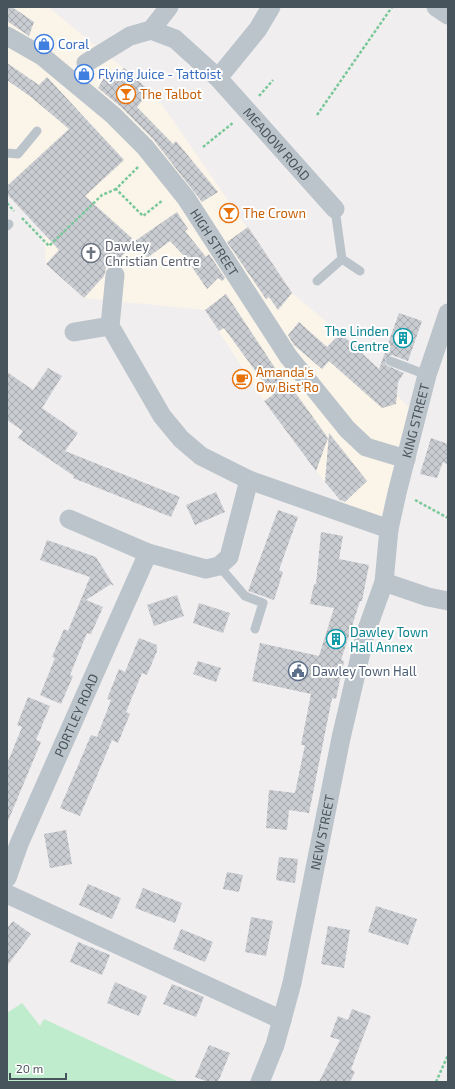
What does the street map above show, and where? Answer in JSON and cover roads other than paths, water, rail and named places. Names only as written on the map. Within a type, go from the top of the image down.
[{"type":"street","points":[[86,63],[130,36],[151,30],[169,7]]},
{"type":"street","points":[[218,78],[258,29],[271,7]]},
{"type":"street","name":"MEADOW ROAD","points":[[151,30],[175,39],[218,78],[335,209]]},
{"type":"street","name":"HIGH STREET","points":[[7,36],[42,56],[113,115],[145,147],[194,210],[288,356],[348,429],[366,447],[406,458]]},
{"type":"street","points":[[114,275],[110,326],[162,416],[181,439],[201,456],[249,480],[389,529]]},
{"type":"street","name":"KING STREET","points":[[384,582],[389,529],[426,375],[448,313]]},
{"type":"street","points":[[74,332],[110,326]]},
{"type":"street","points":[[69,519],[148,553],[206,569],[219,566],[229,557],[249,480]]},
{"type":"street","name":"PORTLEY ROAD","points":[[7,878],[19,844],[148,553]]},
{"type":"street","points":[[384,582],[428,597],[448,601]]},
{"type":"street","name":"NEW STREET","points":[[260,1082],[275,1045],[294,975],[344,723],[365,635],[384,582]]},
{"type":"street","points":[[7,894],[282,1020]]},
{"type":"lane","points":[[7,153],[18,154],[37,131]]},
{"type":"lane","points":[[335,209],[342,259],[360,271]]},
{"type":"lane","points":[[317,281],[342,259]]},
{"type":"lane","points":[[390,361],[426,375]]},
{"type":"lane","points":[[219,566],[245,596],[263,603],[255,629]]},
{"type":"place","name":"Coral","points":[[44,44]]},
{"type":"place","name":"Flying Juice - Tattoist","points":[[84,74]]},
{"type":"place","name":"The Talbot","points":[[126,94]]},
{"type":"place","name":"The Crown","points":[[229,213]]},
{"type":"place","name":"Dawley Christian Centre","points":[[91,253]]},
{"type":"place","name":"The Linden Centre","points":[[403,338]]},
{"type":"place","name":"Amanda's Ow Bist'Ro","points":[[242,379]]},
{"type":"place","name":"Dawley Town Hall Annex","points":[[336,639]]},
{"type":"place","name":"Dawley Town Hall","points":[[298,671]]}]
